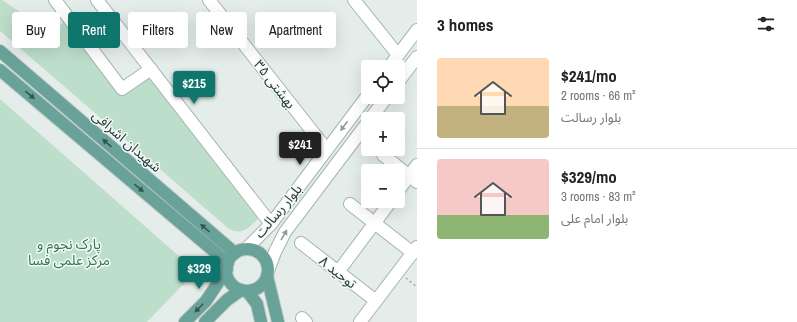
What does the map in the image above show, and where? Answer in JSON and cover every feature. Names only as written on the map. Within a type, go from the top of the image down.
[{"type":"main road","name":"شهیدان اشرافی","points":[[0,51],[234,259]]},
{"type":"main road","name":"شهیدان اشرافی","points":[[0,70],[234,259]]},
{"type":"main road","points":[[184,322],[206,301],[234,259],[254,250],[266,260],[278,322]]},
{"type":"main road","points":[[234,259],[229,279],[232,284],[244,290],[257,304],[261,322]]},
{"type":"main road","points":[[205,322],[227,300],[244,290],[257,288],[265,281],[268,273]]},
{"type":"street","points":[[55,0],[122,89],[151,69]]},
{"type":"street","points":[[97,0],[271,224]]},
{"type":"street","name":"بهشتی ۳۵","points":[[209,0],[327,150]]},
{"type":"street","points":[[354,0],[398,55]]},
{"type":"street","points":[[394,60],[417,30]]},
{"type":"street","points":[[405,74],[416,61]]},
{"type":"street","name":"بلوار رسالت","points":[[234,259],[271,224],[361,104]]},
{"type":"street","name":"بلوار رسالت","points":[[268,273],[275,252],[285,232],[361,131]]},
{"type":"street","points":[[384,156],[413,179]]},
{"type":"street","points":[[405,185],[413,179],[417,165]]},
{"type":"street","points":[[305,179],[318,189]]},
{"type":"street","points":[[350,204],[374,223],[415,250],[376,301],[363,321]]},
{"type":"street","points":[[338,272],[385,208]]},
{"type":"street","name":"توحید ۸","points":[[301,243],[376,301]]},
{"type":"path","points":[[398,272],[417,287]]},
{"type":"green space","points":[[0,0],[2,0],[20,12],[12,12],[12,41],[0,31]]},
{"type":"green space","points":[[65,21],[68,25],[68,48],[85,48],[120,94],[148,74],[260,217],[246,230],[233,231],[20,48],[60,48],[60,25]]},
{"type":"green space","name":"پارک نجوم و مرکز علمی فسا","points":[[0,99],[196,271],[147,322],[0,322]]}]
